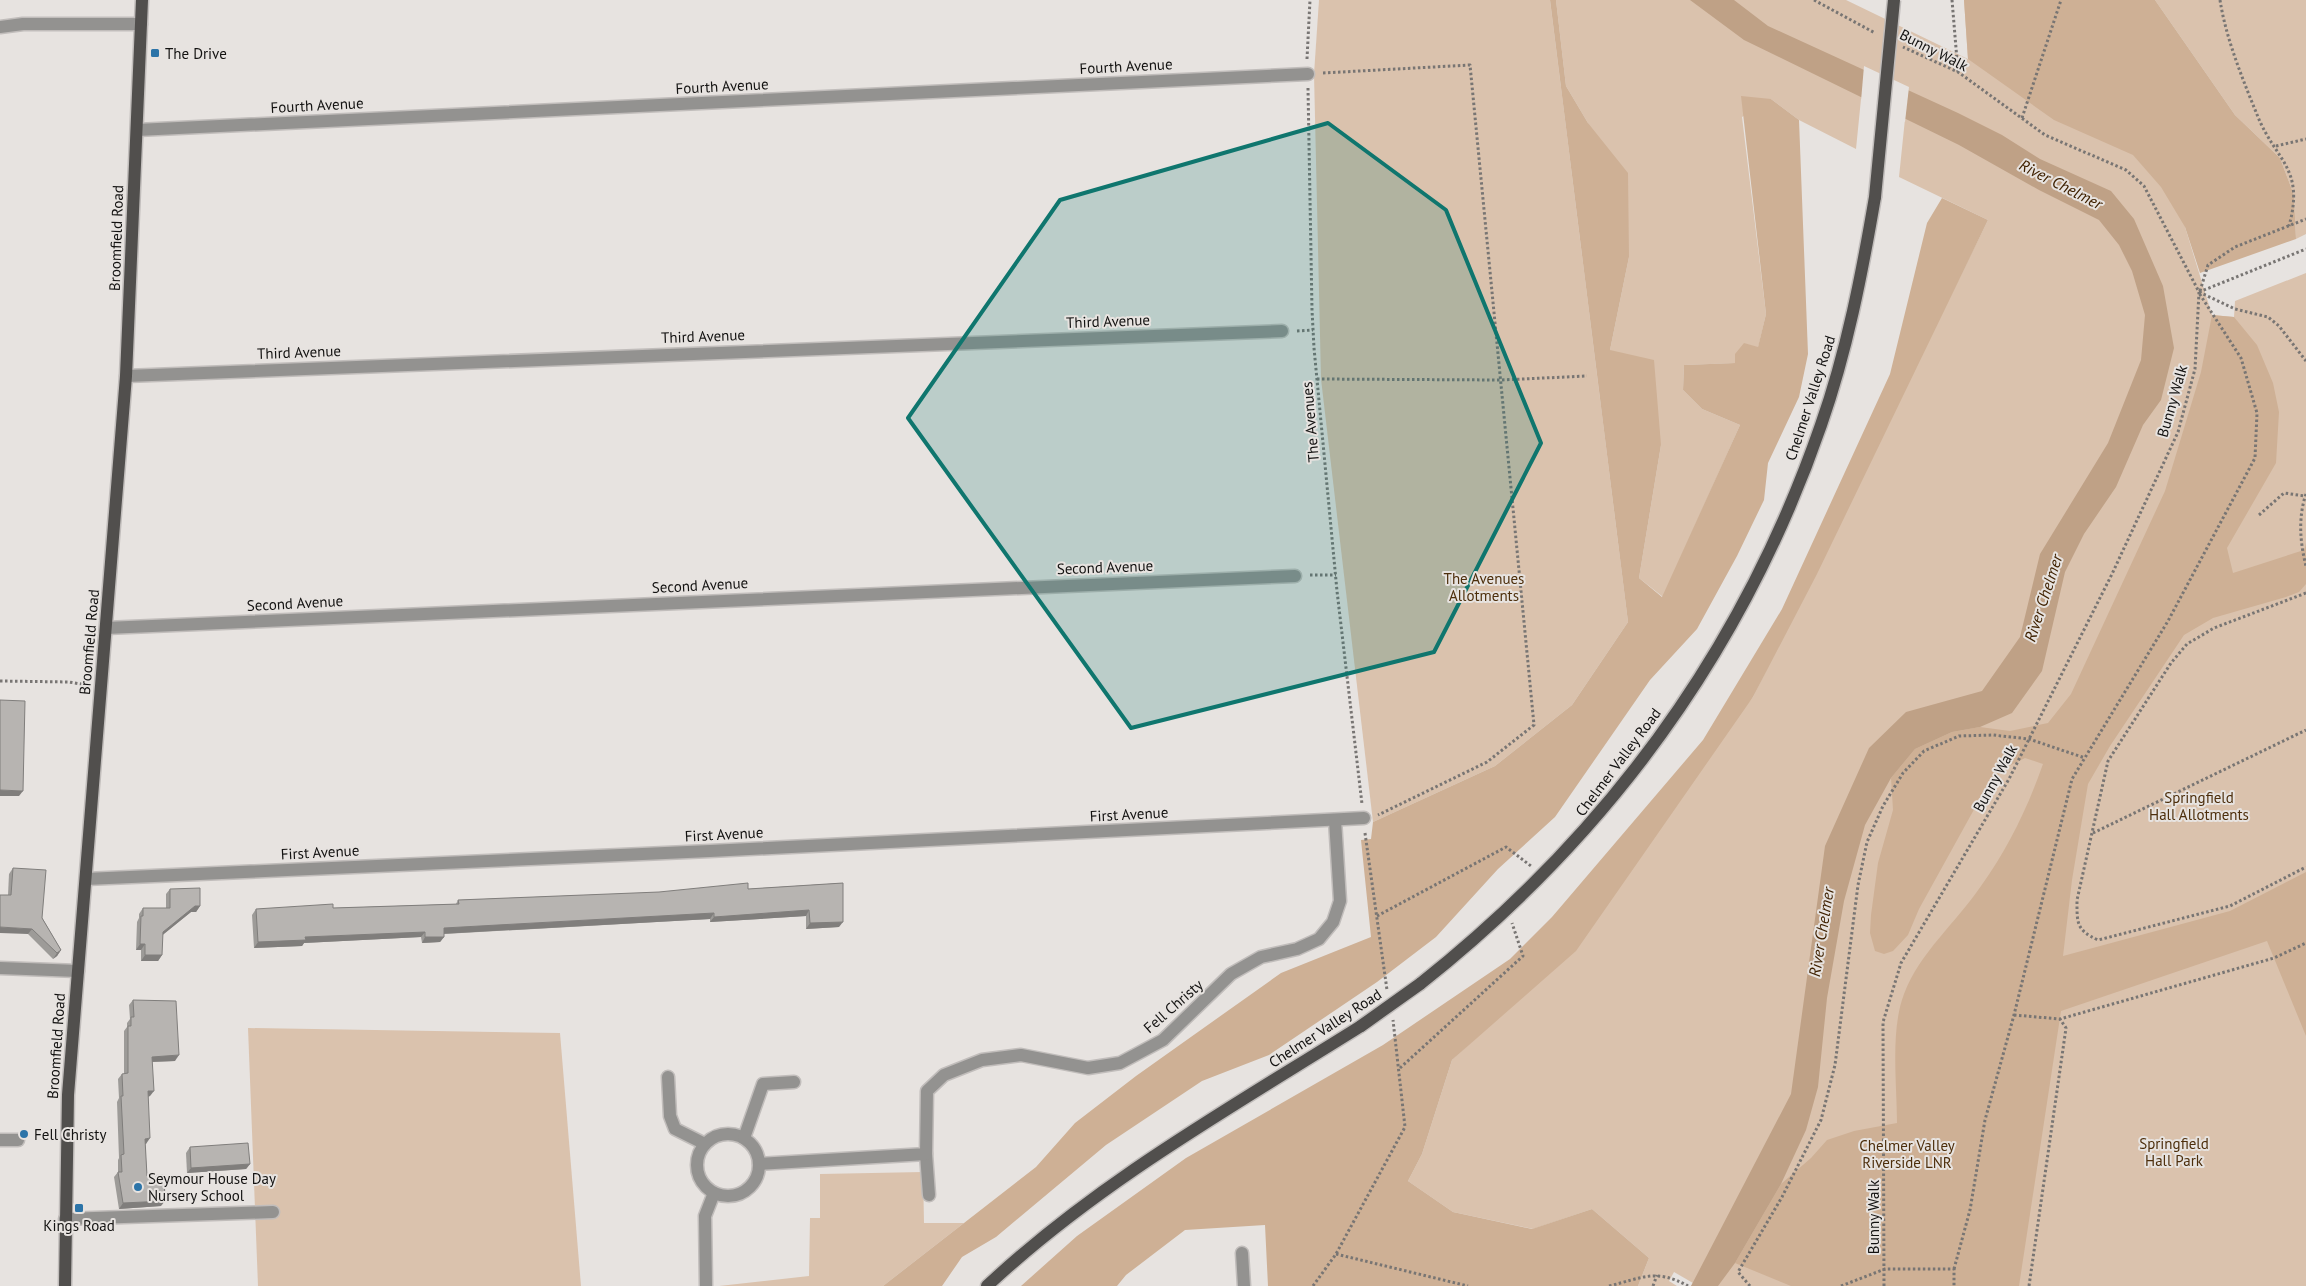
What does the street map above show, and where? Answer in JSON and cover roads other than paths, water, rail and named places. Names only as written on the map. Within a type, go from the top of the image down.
[{"type":"main road","name":"Broomfield Road","points":[[65,1286],[68,1104],[126,376],[142,0]]},
{"type":"main road","name":"Chelmer Valley Road","points":[[987,1286],[1068,1217],[1132,1171],[1361,1026],[1420,984],[1508,910],[1543,876],[1587,830],[1648,755],[1708,663],[1749,594],[1786,517],[1822,424],[1852,314],[1875,197],[1894,0]]},
{"type":"street","points":[[0,27],[23,24],[141,24]]},
{"type":"street","name":"Fourth Avenue","points":[[137,130],[1308,74]]},
{"type":"street","name":"Third Avenue","points":[[126,376],[1282,331]]},
{"type":"street","name":"Second Avenue","points":[[106,628],[1295,576]]},
{"type":"street","name":"First Avenue","points":[[86,879],[1364,818]]},
{"type":"street","name":"Fell Christy","points":[[929,1195],[926,1154],[927,1091],[944,1075],[982,1060],[1020,1054],[1088,1068],[1120,1063],[1163,1040],[1231,974],[1261,957],[1297,949],[1319,939],[1332,922],[1340,901],[1335,820]]},
{"type":"street","points":[[0,968],[78,971]]},
{"type":"street","points":[[668,1077],[670,1116],[675,1129],[705,1144]]},
{"type":"street","points":[[744,1138],[763,1084],[794,1082]]},
{"type":"street","points":[[724,1134],[744,1138],[752,1145],[759,1164],[758,1174],[753,1184],[735,1196],[714,1193],[706,1188],[697,1171],[700,1152],[705,1144],[724,1134]]},
{"type":"street","points":[[0,1140],[18,1140]]},
{"type":"street","points":[[759,1164],[926,1154]]},
{"type":"street","points":[[706,1286],[705,1216],[714,1193]]},
{"type":"street","points":[[65,1219],[273,1212]]},
{"type":"street","points":[[1242,1252],[1244,1286]]},
{"type":"water","name":"River Chelmer","points":[[1690,0],[1734,0],[1768,26],[1958,113],[2002,135],[2040,159],[2111,191],[2134,219],[2163,286],[2174,348],[2161,400],[2143,425],[2116,487],[2084,534],[2065,572],[2042,671],[2012,713],[1980,727],[1952,732],[1915,749],[1891,778],[1865,825],[1844,901],[1827,998],[1818,1087],[1806,1130],[1781,1184],[1735,1263],[1718,1286],[1691,1286],[1791,1094],[1825,846],[1869,748],[1906,712],[1982,691],[2020,637],[2040,554],[2108,443],[2141,360],[2145,315],[2132,271],[2119,245],[2099,220],[2039,190],[1959,145],[1744,40]]},
{"type":"place","name":"The Drive","points":[[155,53]]},
{"type":"place","name":"Fell Christy","points":[[24,1134]]},
{"type":"place","name":"Seymour House Day Nursery School","points":[[138,1187]]},
{"type":"place","name":"Kings Road","points":[[79,1208]]},
{"type":"park label","name":"The Avenues Allotments","points":[[1484,586]]},
{"type":"park label","name":"Springfield Hall Allotments","points":[[2199,806]]},
{"type":"park label","name":"Springfield Hall Park","points":[[2174,1152]]},
{"type":"park label","name":"Chelmer Valley Riverside LNR","points":[[1907,1154]]}]
